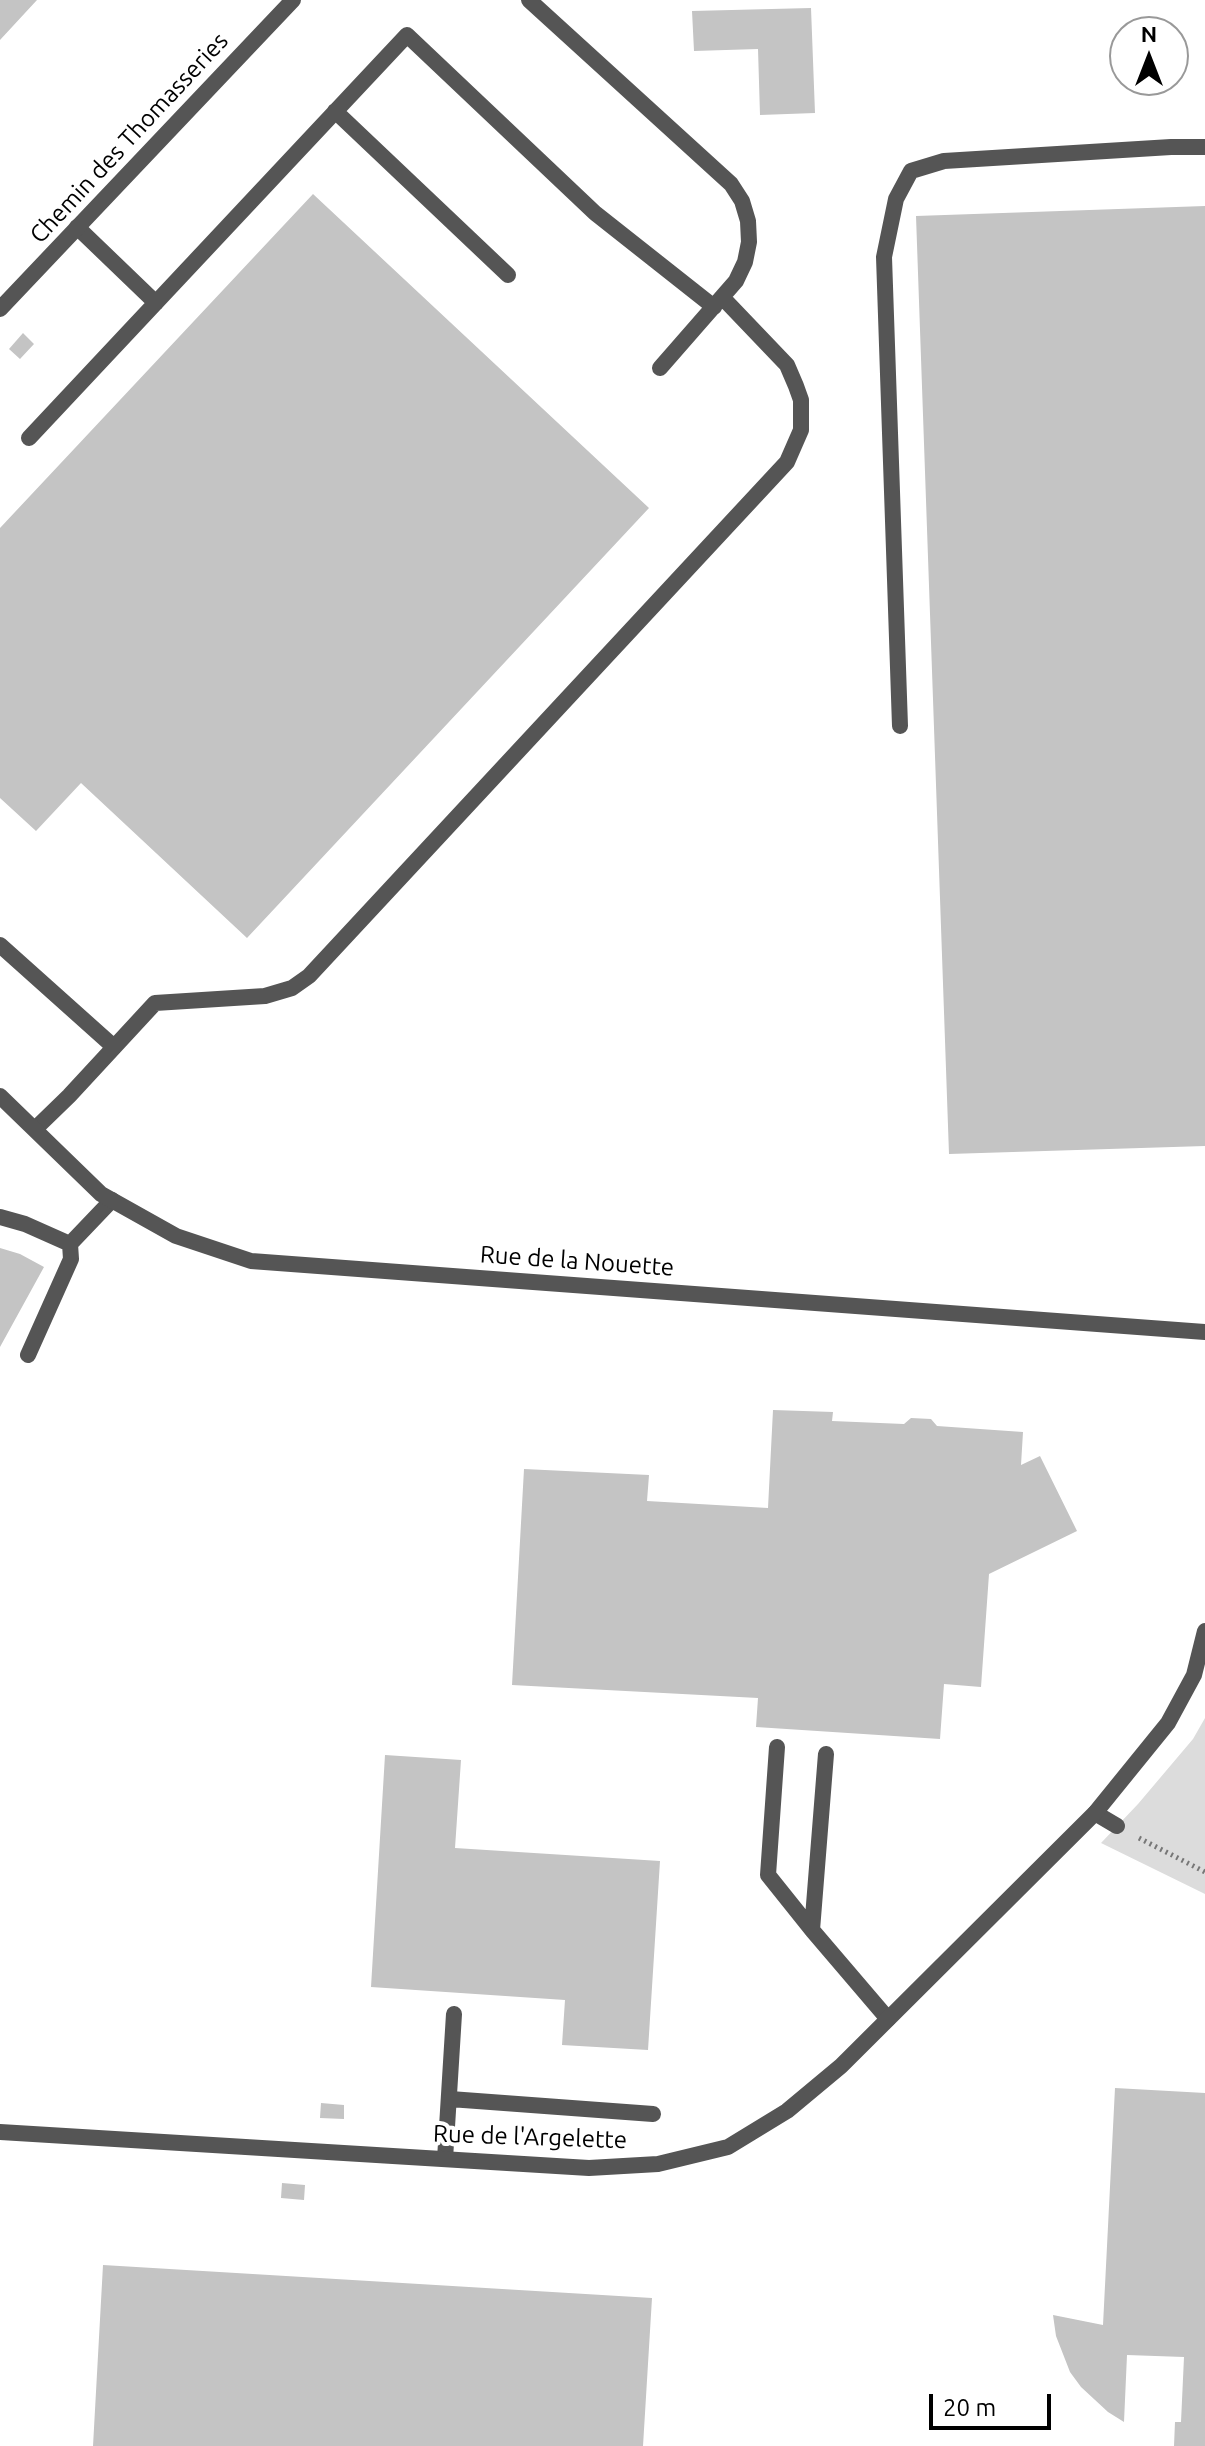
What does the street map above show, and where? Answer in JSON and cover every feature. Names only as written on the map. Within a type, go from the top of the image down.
[{"type":"street","name":"Chemin des Thomasseries","points":[[0,309],[293,0]]},
{"type":"street","points":[[529,0],[731,184],[742,201],[748,221],[749,242],[745,262],[736,281],[660,368]]},
{"type":"street","points":[[29,438],[407,35],[595,213],[718,302],[787,365],[801,400],[801,430],[787,462],[309,976],[292,988],[265,996],[155,1003],[35,1129]]},
{"type":"street","points":[[335,111],[508,275]]},
{"type":"street","points":[[900,726],[884,257],[896,199],[911,171],[944,161],[1155,147],[1205,147]]},
{"type":"street","points":[[77,227],[156,303]]},
{"type":"street","points":[[0,945],[114,1047]]},
{"type":"street","name":"Rue de la Nouette","points":[[0,1096],[101,1194],[176,1236],[251,1261],[1205,1332]]},
{"type":"street","points":[[28,1355],[71,1259],[70,1244],[112,1200]]},
{"type":"street","points":[[0,1217],[25,1224],[70,1244]]},
{"type":"street","name":"Rue de l'Argelette","points":[[0,2132],[603,2167],[658,2164],[728,2147],[787,2111],[841,2066],[1095,1813],[1168,1723],[1194,1675],[1205,1631]]},
{"type":"street","points":[[777,1747],[768,1875],[888,2019]]},
{"type":"street","points":[[812,1930],[826,1754]]},
{"type":"street","points":[[1095,1813],[1117,1826]]},
{"type":"street","points":[[445,2159],[454,2014]]},
{"type":"street","points":[[450,2099],[653,2114]]},
{"type":"path","points":[[1117,1826],[1205,1872]]},
{"type":"shaded area","points":[[1205,1718],[1205,1894],[1101,1843],[1193,1739]]},
{"type":"building","points":[[0,0],[37,0],[0,40]]},
{"type":"building","points":[[811,8],[815,113],[760,115],[758,49],[694,51],[692,11]]},
{"type":"building","points":[[313,194],[649,508],[247,938],[81,783],[36,831],[0,798],[0,528]]},
{"type":"building","points":[[1205,206],[1205,1146],[949,1154],[916,216]]},
{"type":"building","points":[[23,333],[34,344],[20,359],[9,349]]},
{"type":"building","points":[[0,1248],[20,1254],[44,1267],[0,1347]]},
{"type":"building","points":[[773,1410],[833,1412],[832,1421],[904,1424],[911,1418],[931,1419],[937,1426],[1023,1432],[1021,1465],[1040,1456],[1077,1531],[989,1574],[981,1687],[944,1684],[940,1739],[756,1727],[758,1698],[512,1685],[524,1469],[649,1475],[647,1501],[768,1508]]},
{"type":"building","points":[[385,1755],[461,1760],[455,1848],[660,1861],[648,2050],[562,2045],[565,2000],[371,1987]]},
{"type":"building","points":[[1115,2088],[1205,2093],[1205,2446],[1174,2446],[1175,2422],[1181,2422],[1184,2357],[1127,2355],[1124,2422],[1081,2387],[1070,2372],[1056,2336],[1053,2315],[1103,2325]]},
{"type":"building","points":[[321,2103],[344,2105],[344,2119],[320,2118]]},
{"type":"building","points":[[282,2183],[305,2185],[304,2200],[281,2198]]},
{"type":"building","points":[[103,2265],[652,2298],[643,2446],[93,2446]]}]
